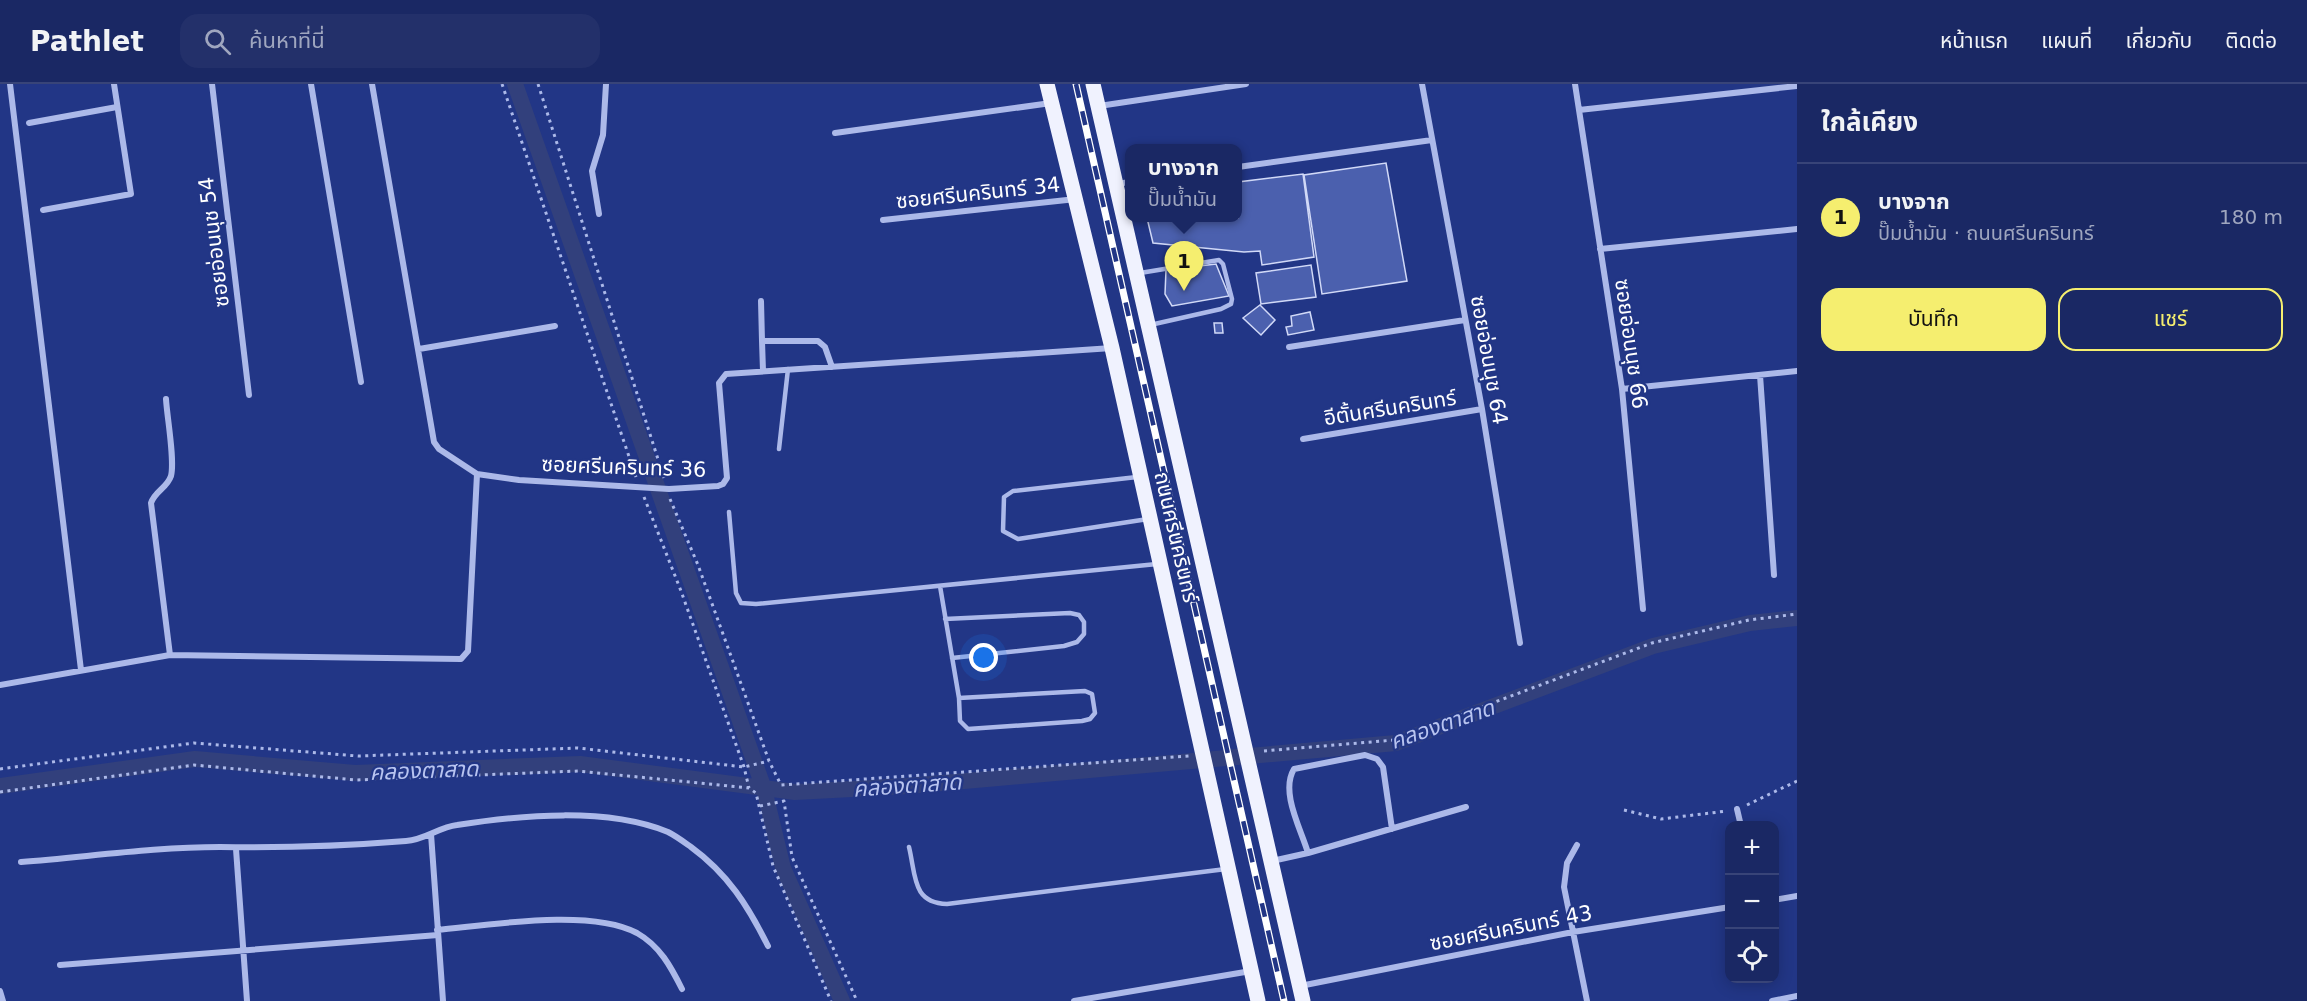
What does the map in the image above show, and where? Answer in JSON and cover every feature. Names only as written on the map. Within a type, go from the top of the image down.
[{"type":"main road","name":"ถนนศรีนครินทร์","points":[[1047,84],[1112,348],[1258,1001]]},
{"type":"main road","name":"ถนนศรีนครินทร์","points":[[1093,84],[1122,183],[1125,202]]},
{"type":"main road","name":"ถนนศรีนครินทร์","points":[[1128,222],[1136,274],[1301,994]]},
{"type":"street","points":[[10,84],[81,670]]},
{"type":"street","points":[[43,210],[131,194],[114,84]]},
{"type":"street","name":"ซอยอ่อนนุช 54","points":[[212,84],[249,395]]},
{"type":"street","points":[[311,84],[361,382]]},
{"type":"street","name":"ซอยศรีนครินทร์ 36","points":[[372,84],[420,349],[434,442],[439,449],[477,474],[519,480],[669,489],[723,484],[726,470],[719,383],[726,374],[1112,348]]},
{"type":"street","points":[[599,213],[592,171],[603,135],[606,84]]},
{"type":"street","points":[[1099,106],[1246,84]]},
{"type":"street","name":"ซอยอ่อนนุช 64","points":[[1422,84],[1482,409],[1520,643]]},
{"type":"street","name":"ซอยอ่อนนุช 66","points":[[1575,84],[1622,389],[1643,609]]},
{"type":"street","points":[[1579,110],[1797,86]]},
{"type":"street","points":[[835,133],[1052,103]]},
{"type":"street","points":[[29,123],[117,108]]},
{"type":"street","points":[[1242,166],[1432,141]]},
{"type":"street","name":"ซอยศรีนครินทร์ 34","points":[[883,220],[1077,199]]},
{"type":"street","points":[[1600,249],[1797,229]]},
{"type":"street","points":[[761,301],[763,371]]},
{"type":"street","points":[[1289,347],[1465,320]]},
{"type":"street","points":[[420,349],[555,326]]},
{"type":"street","points":[[762,341],[818,341],[825,347],[832,367]]},
{"type":"street","points":[[1622,389],[1797,371]]},
{"type":"street","points":[[1760,375],[1774,575]]},
{"type":"street","points":[[166,399],[171,472],[165,486],[154,495],[151,502],[170,655]]},
{"type":"street","name":"อีตั้นศรีนครินทร์","points":[[1304,439],[1482,409]]},
{"type":"street","points":[[0,685],[170,655],[461,659],[468,651],[477,474]]},
{"type":"street","points":[[1308,853],[1288,790],[1289,777],[1294,769],[1365,755],[1377,759],[1383,767],[1392,829]]},
{"type":"street","points":[[1272,861],[1308,853],[1466,807]]},
{"type":"street","points":[[1737,809],[1740,821]]},
{"type":"street","points":[[21,862],[188,849],[409,841],[455,825],[568,815],[602,818],[648,826],[670,833],[701,855],[730,881],[747,904],[768,946]]},
{"type":"street","points":[[431,834],[443,1001]]},
{"type":"street","points":[[1577,845],[1567,863],[1564,875],[1587,1001]]},
{"type":"street","points":[[236,849],[247,1001]]},
{"type":"street","points":[[1779,899],[1797,896]]},
{"type":"street","name":"ซอยศรีนครินทร์ 43","points":[[1301,994],[1573,932],[1725,908]]},
{"type":"street","points":[[60,965],[437,933],[538,921],[593,921],[637,933],[658,949],[682,989]]},
{"type":"street","points":[[1074,1001],[1252,970]]},
{"type":"street","points":[[0,991],[3,1001]]},
{"type":"street","points":[[1772,1001],[1797,996]]},
{"type":"lane","points":[[1136,274],[1219,260],[1223,264],[1232,298],[1231,304],[1221,309],[1148,325]]},
{"type":"lane","points":[[778,449],[788,369]]},
{"type":"lane","points":[[1141,477],[1013,490],[1004,496],[1003,531],[1018,539],[1150,518]]},
{"type":"lane","points":[[729,512],[736,593],[741,603],[1161,564]]},
{"type":"lane","points":[[940,586],[959,698],[960,721],[968,729],[1082,721],[1090,719],[1095,713],[1092,694],[1085,691],[959,698]]},
{"type":"lane","points":[[945,619],[1070,613],[1079,615],[1084,622],[1084,634],[1077,642],[1064,646],[952,658]]},
{"type":"lane","points":[[909,847],[921,895],[932,903],[947,904],[1228,869]]},
{"type":"path","points":[[502,84],[639,487],[681,591],[744,767],[748,788]]},
{"type":"path","points":[[538,84],[590,251],[669,489],[670,504],[698,565],[769,761],[781,785],[796,786],[1189,756],[1198,732]]},
{"type":"path","points":[[1264,751],[1394,740],[1652,643],[1749,620],[1797,614]]},
{"type":"path","points":[[0,769],[194,743],[358,756],[578,748],[744,767],[769,761]]},
{"type":"path","points":[[0,792],[194,765],[356,780],[578,771],[748,788],[756,793],[773,866],[831,1001]]},
{"type":"path","points":[[1624,810],[1662,819],[1737,809],[1797,781]]},
{"type":"path","points":[[760,806],[784,801],[792,857],[857,1001]]},
{"type":"building","points":[[1386,163],[1407,281],[1322,294],[1304,175]]},
{"type":"building","points":[[1303,174],[1314,257],[1262,265],[1260,251],[1244,252],[1153,243],[1148,222],[1242,222],[1242,182]]},
{"type":"building","points":[[1216,264],[1229,296],[1172,306],[1165,294],[1166,270]]},
{"type":"building","points":[[1311,265],[1316,297],[1261,304],[1256,273]]},
{"type":"building","points":[[1260,305],[1275,320],[1261,335],[1243,318]]},
{"type":"building","points":[[1310,312],[1314,330],[1288,335],[1286,327],[1292,326],[1291,316]]},
{"type":"building","points":[[1214,323],[1222,323],[1223,333],[1215,333]]},
{"type":"waterway","points":[[515,84],[764,789],[783,868],[842,1001]]},
{"type":"waterway","name":"คลองตาสาด","points":[[0,786],[195,759],[355,773],[580,764],[795,792],[908,786],[1396,743],[1653,646],[1750,623],[1797,618]]},
{"type":"railway","points":[[1076,84],[1284,1001]]},
{"type":"place","name":"บางจาก","points":[[1184,291]]}]
